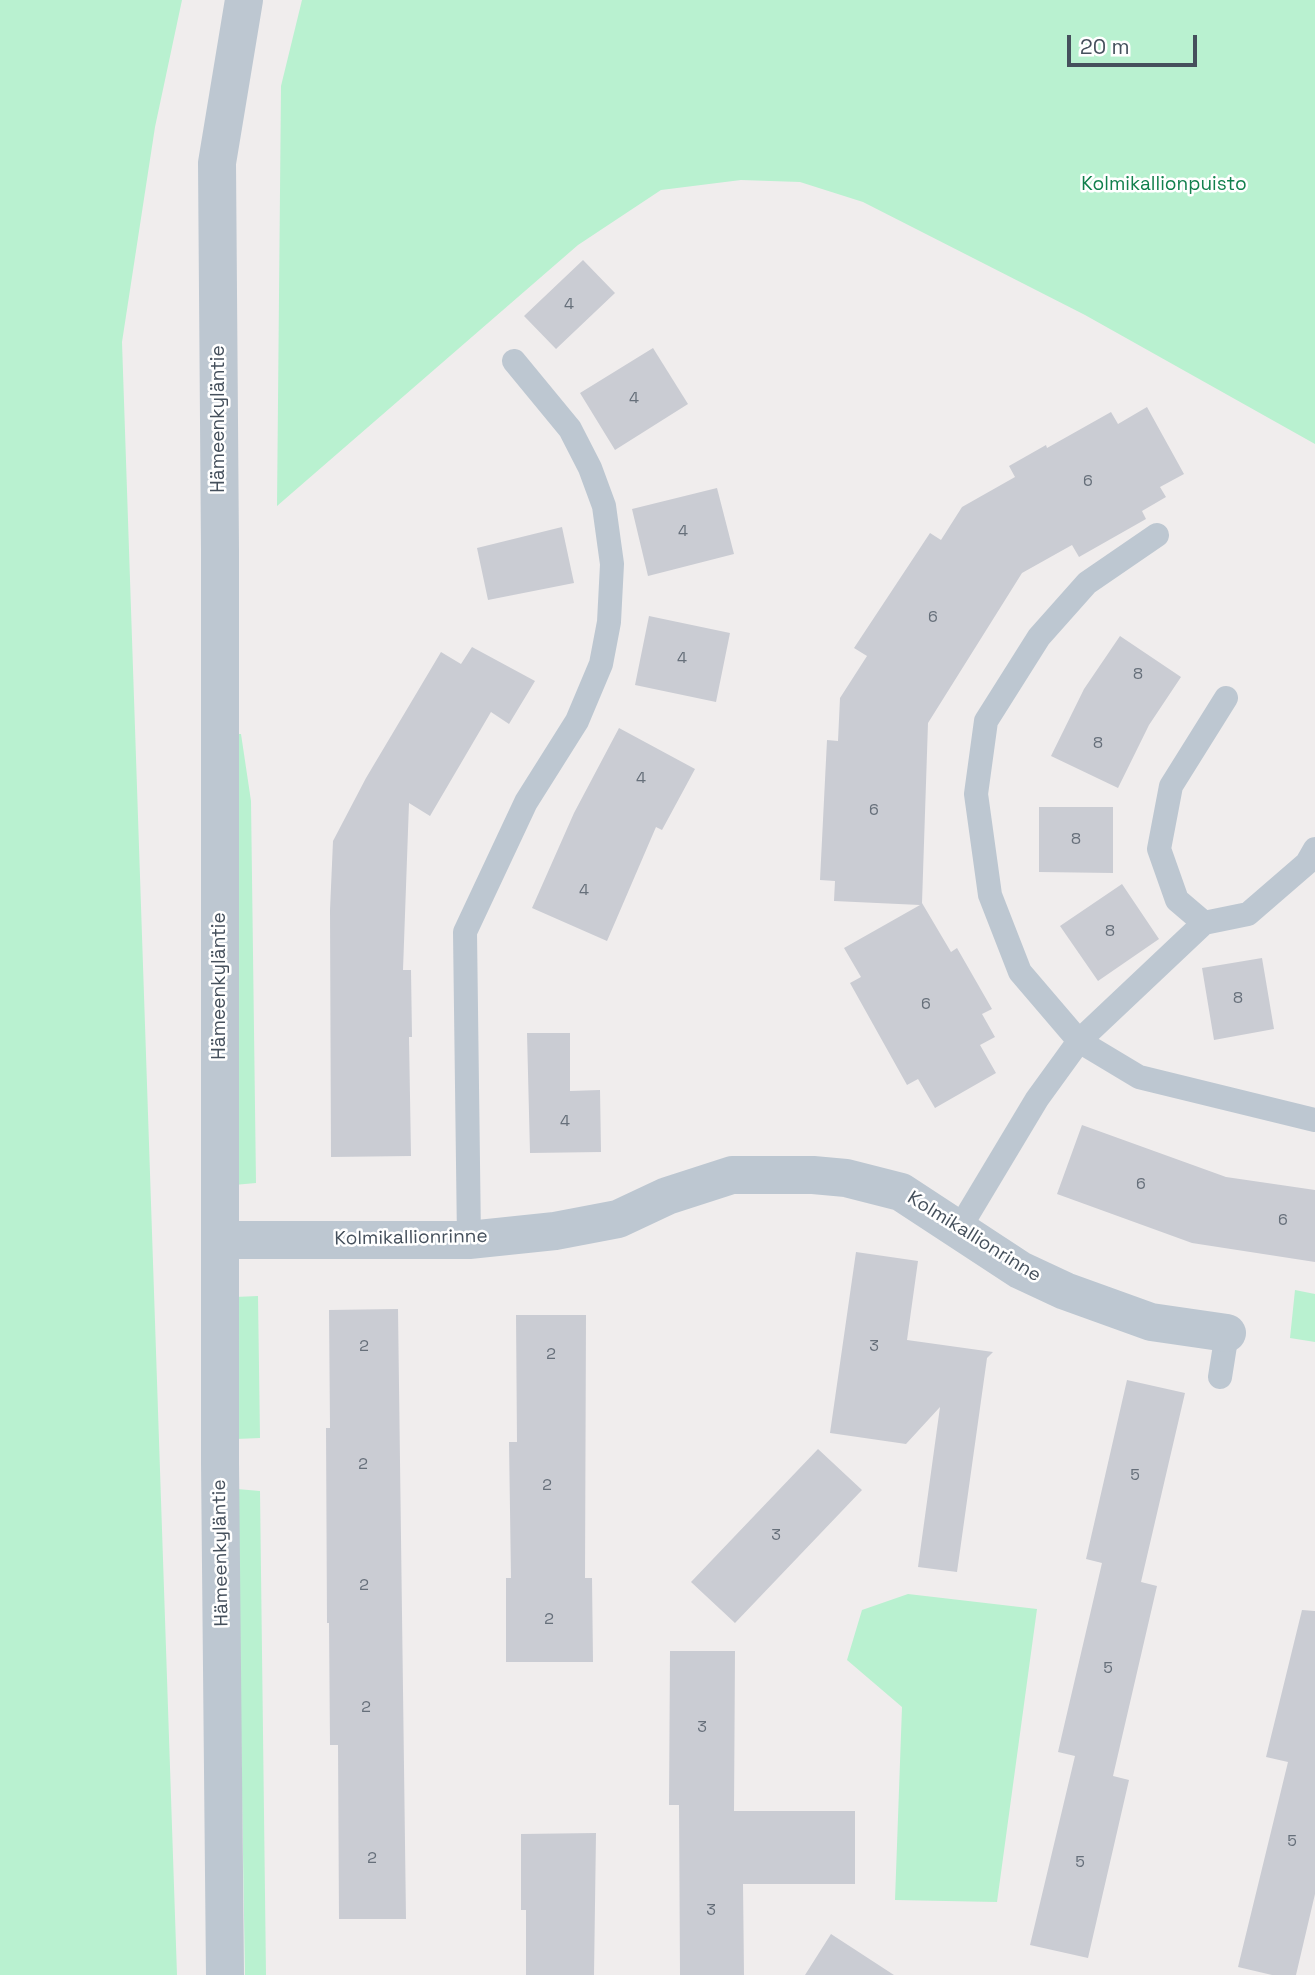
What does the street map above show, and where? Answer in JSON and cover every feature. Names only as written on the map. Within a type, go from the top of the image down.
[{"type":"street","name":"Hämeenkyläntie","points":[[225,1975],[220,1463],[217,163],[244,0]]},
{"type":"street","name":"Kolmikallionrinne","points":[[220,1240],[469,1240],[555,1231],[618,1219],[667,1196],[732,1175],[813,1174],[846,1178],[901,1192],[1020,1270],[1065,1290],[1151,1322],[1227,1333]]},
{"type":"lane","points":[[469,1240],[465,932],[526,802],[577,721],[601,664],[609,622],[612,564],[604,506],[590,468],[570,429],[514,361]]},
{"type":"lane","points":[[1157,535],[1087,583],[1039,637],[986,722],[976,794],[990,895],[1020,972],[1079,1041],[1139,1077],[1315,1120]]},
{"type":"lane","points":[[1204,923],[1177,900],[1159,849],[1171,786],[1226,698]]},
{"type":"lane","points":[[959,1229],[1037,1099],[1079,1041],[1204,923],[1248,914],[1307,863],[1315,849]]},
{"type":"lane","points":[[1220,1377],[1227,1333]]},
{"type":"green space","points":[[0,0],[182,0],[155,127],[122,342],[177,1975],[0,1975]]},
{"type":"green space","name":"Kolmikallionpuisto","points":[[302,0],[1315,0],[1315,444],[1085,315],[863,202],[800,182],[741,180],[661,190],[578,245],[277,506],[281,86]]},
{"type":"green space","points":[[232,734],[241,734],[251,801],[256,1183],[234,1185]]},
{"type":"green space","points":[[1295,1290],[1315,1294],[1315,1342],[1290,1338]]},
{"type":"green space","points":[[258,1296],[260,1438],[236,1439],[235,1297]]},
{"type":"green space","points":[[237,1489],[260,1491],[266,1975],[245,1975]]},
{"type":"green space","points":[[908,1594],[1037,1609],[997,1902],[895,1900],[902,1707],[847,1660],[862,1610]]},
{"type":"building","points":[[583,260],[615,293],[556,349],[524,316]]},
{"type":"building","points":[[653,348],[688,404],[615,450],[580,393]]},
{"type":"building","points":[[1147,407],[1184,474],[1160,487],[1166,497],[1142,511],[1146,519],[1079,557],[1072,545],[1022,573],[928,723],[922,903],[951,952],[957,948],[992,1009],[982,1014],[995,1037],[980,1045],[996,1073],[935,1108],[918,1079],[907,1085],[850,983],[861,977],[844,948],[920,905],[834,901],[835,881],[820,880],[827,740],[838,741],[840,698],[867,656],[854,648],[930,533],[941,540],[962,507],[1015,477],[1009,466],[1111,412],[1118,424]]},
{"type":"building","points":[[717,488],[734,554],[648,576],[632,509]]},
{"type":"building","points":[[562,527],[574,583],[488,600],[477,548]]},
{"type":"building","points":[[649,616],[730,633],[716,702],[635,685]]},
{"type":"building","points":[[1120,636],[1181,677],[1149,725],[1118,788],[1051,756],[1084,689]]},
{"type":"building","points":[[472,647],[535,681],[509,724],[491,712],[430,816],[409,803],[403,970],[411,970],[411,1156],[331,1157],[330,910],[333,841],[366,778],[441,652],[461,664]]},
{"type":"building","points":[[619,728],[695,769],[662,830],[656,827],[607,941],[532,908],[574,813]]},
{"type":"building","points":[[1039,807],[1113,807],[1113,873],[1039,872]]},
{"type":"building","points":[[1122,884],[1159,939],[1098,981],[1060,926]]},
{"type":"building","points":[[1262,958],[1274,1029],[1214,1040],[1202,968]]},
{"type":"building","points":[[527,1033],[570,1033],[570,1091],[600,1090],[601,1152],[530,1153]]},
{"type":"building","points":[[1082,1125],[1226,1177],[1315,1190],[1315,1262],[1192,1243],[1057,1194]]},
{"type":"building","points":[[856,1252],[918,1261],[907,1340],[993,1352],[987,1358],[957,1572],[918,1567],[940,1407],[906,1444],[830,1433]]},
{"type":"building","points":[[398,1309],[406,1919],[339,1919],[338,1745],[330,1745],[327,1623],[326,1428],[330,1428],[329,1310]]},
{"type":"building","points":[[516,1315],[586,1315],[585,1578],[592,1578],[593,1662],[506,1662],[506,1578],[511,1578],[509,1442],[517,1442]]},
{"type":"building","points":[[1127,1380],[1185,1393],[1141,1582],[1157,1586],[1113,1776],[1129,1780],[1088,1958],[1030,1945],[1075,1756],[1058,1752],[1102,1563],[1086,1559]]},
{"type":"building","points":[[818,1449],[862,1490],[735,1623],[691,1582]]},
{"type":"building","points":[[1302,1610],[1315,1611],[1315,1894],[1296,1975],[1272,1975],[1238,1967],[1288,1762],[1266,1757]]},
{"type":"building","points":[[670,1651],[735,1651],[734,1811],[855,1811],[855,1884],[743,1884],[744,1975],[680,1975],[679,1805],[669,1805]]},
{"type":"building","points":[[596,1833],[594,1975],[526,1975],[526,1910],[521,1910],[521,1834]]},
{"type":"building","points":[[831,1934],[894,1975],[805,1975]]}]
